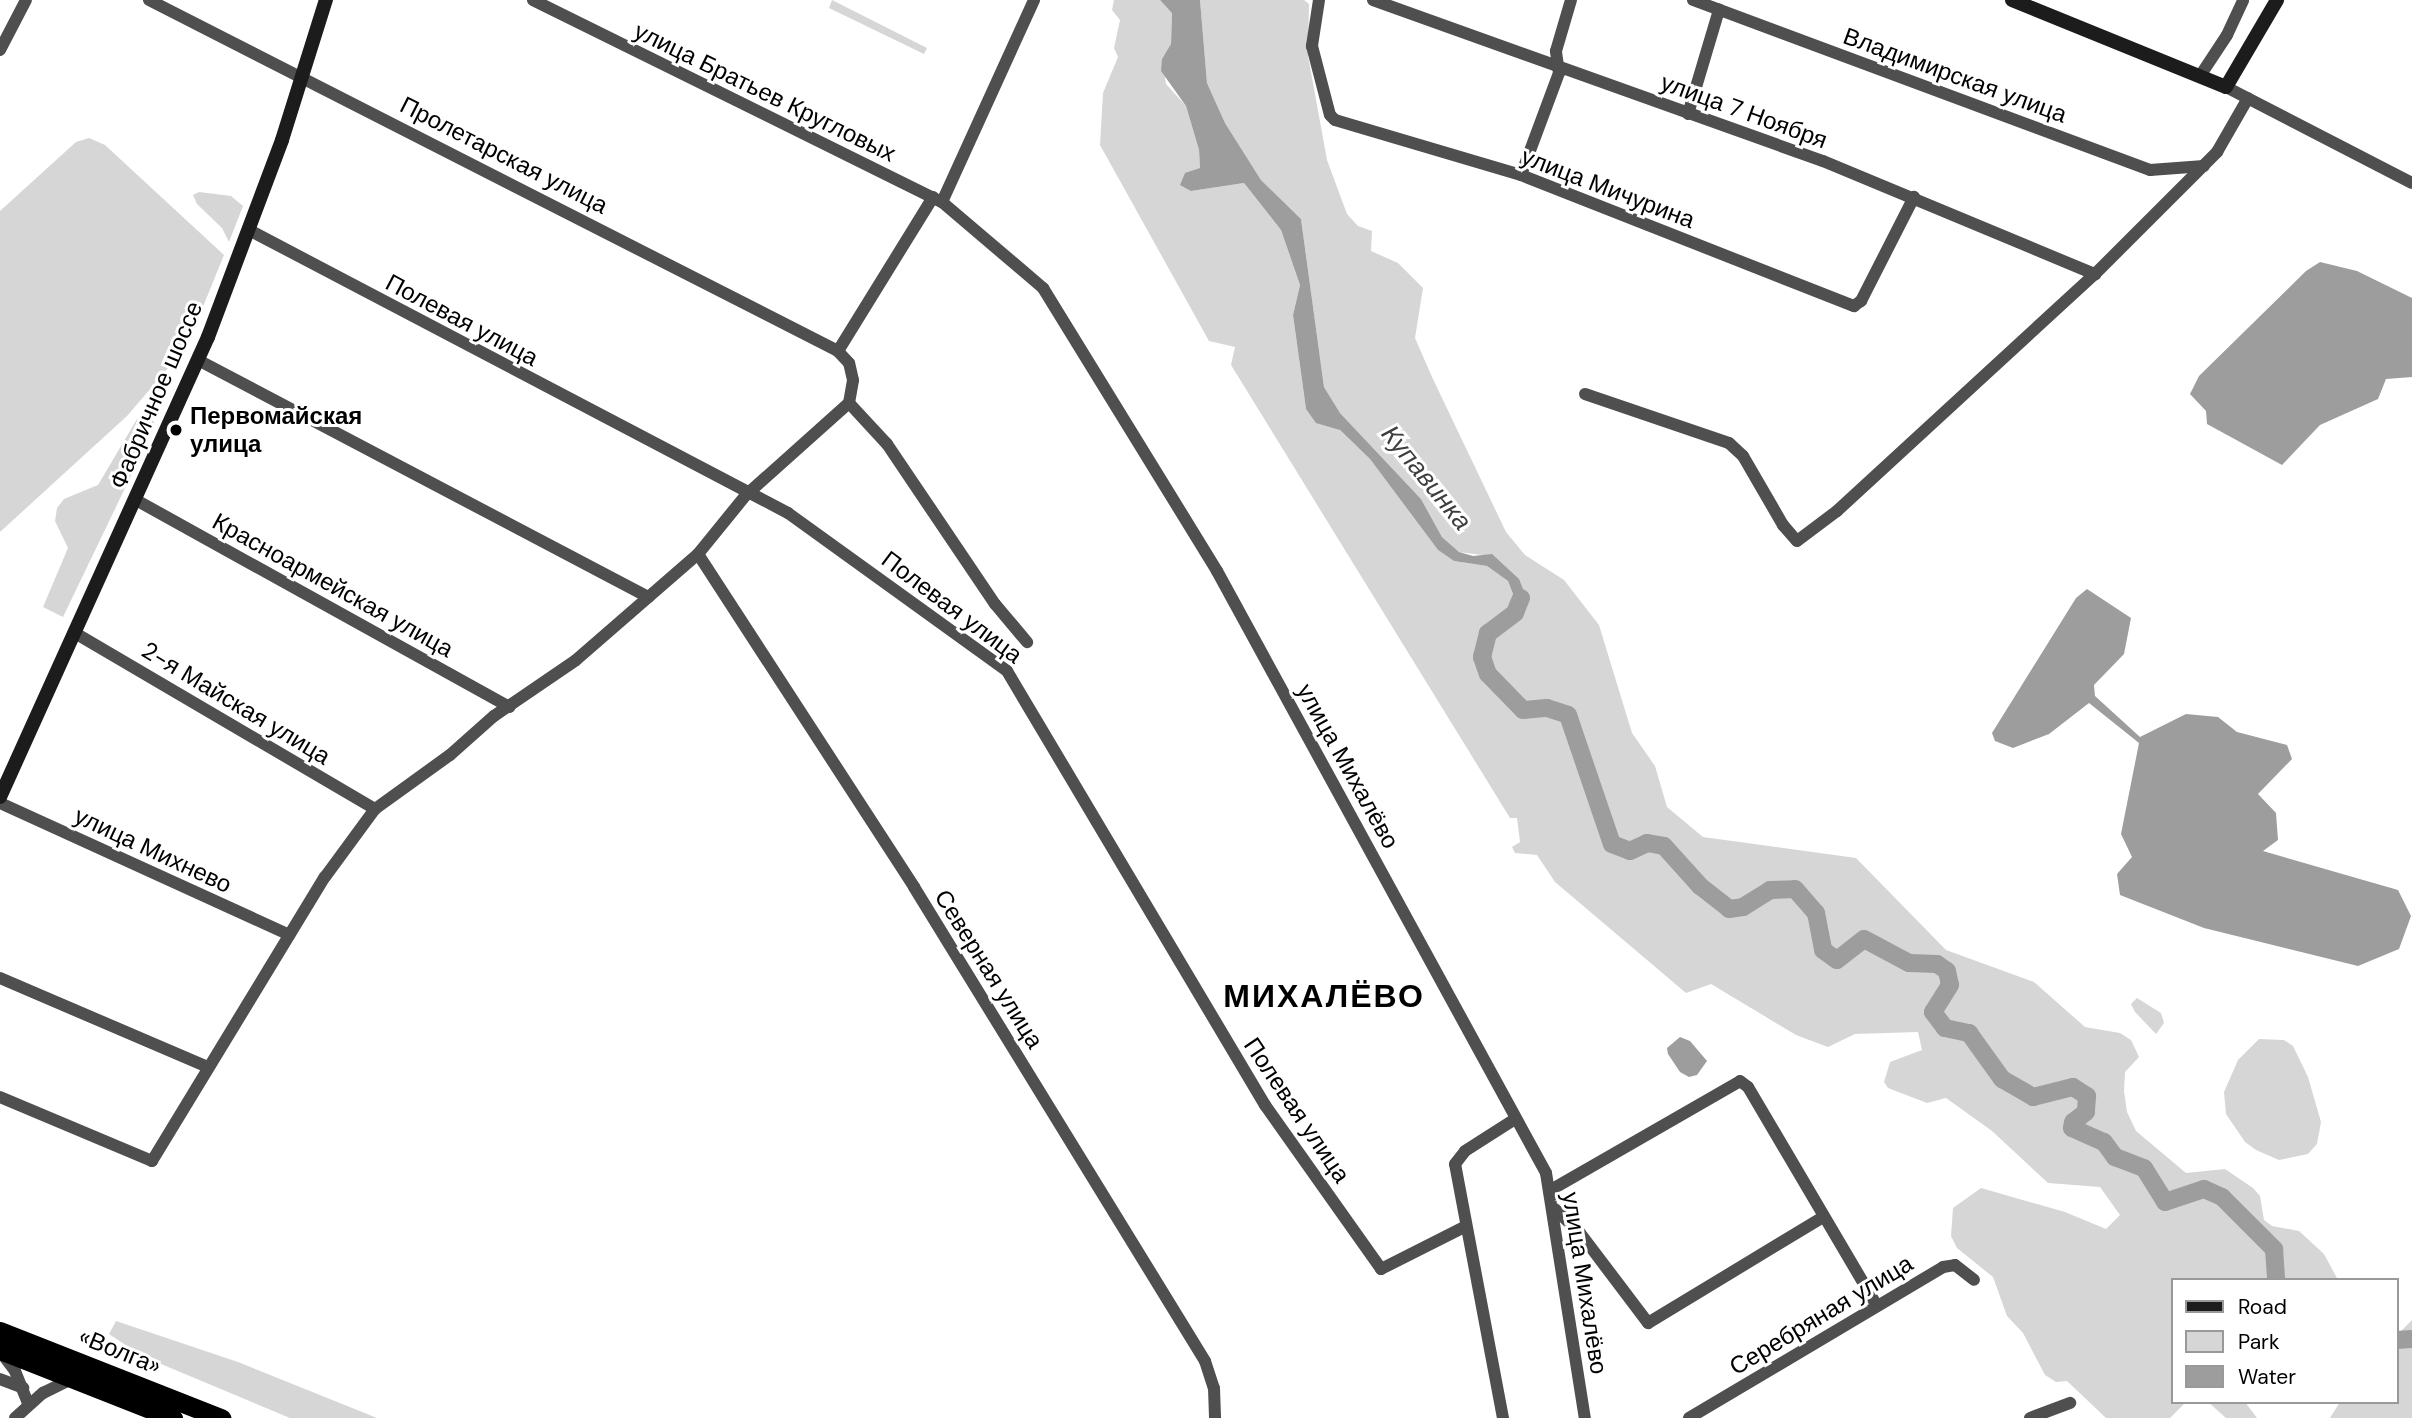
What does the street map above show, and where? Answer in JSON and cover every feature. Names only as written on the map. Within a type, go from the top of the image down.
[{"type":"highway","name":"«Волга»","points":[[0,1331],[221,1418]]},
{"type":"highway","name":"«Волга»","points":[[0,1350],[173,1418]]},
{"type":"main road","name":"Фабричное шоссе","points":[[0,797],[198,360],[248,230],[303,75],[326,0]]},
{"type":"main road","points":[[2012,0],[2226,87],[2277,0]]},
{"type":"street","points":[[0,50],[26,0]]},
{"type":"street","name":"Пролетарская улица","points":[[149,0],[303,75],[838,351]]},
{"type":"street","name":"улица Братьев Кругловых","points":[[533,0],[938,199]]},
{"type":"street","points":[[0,1097],[152,1161],[289,935],[375,809],[509,707],[576,660],[698,554],[746,495],[849,403],[853,380],[849,363],[838,351],[938,199],[1034,0]]},
{"type":"street","name":"улица Мичурина","points":[[1319,0],[1312,46],[1330,115],[1335,120],[1521,175],[1854,306],[1861,302],[1914,197]]},
{"type":"street","name":"улица 7 Ноября","points":[[1373,0],[1555,62],[1914,197],[2095,274]]},
{"type":"street","points":[[1521,175],[1559,73],[1555,62],[1571,0]]},
{"type":"street","name":"Владимирская улица","points":[[1693,0],[2150,170],[2204,166]]},
{"type":"street","points":[[2200,76],[2227,35],[2243,0]]},
{"type":"street","points":[[1688,114],[1718,10]]},
{"type":"street","points":[[2226,87],[2412,183]]},
{"type":"street","points":[[1585,394],[1729,443],[1743,456],[1783,525],[1797,541],[1837,511],[2095,274],[2204,166],[2226,139],[2248,98]]},
{"type":"street","name":"улица Михалёво","points":[[938,199],[1036,278],[1066,322],[1217,571],[1546,1173],[1555,1209],[1585,1418]]},
{"type":"street","name":"Полевая улица","points":[[248,230],[746,495],[798,519],[1000,665],[1020,686],[1265,1105],[1381,1269],[1464,1227]]},
{"type":"street","points":[[198,360],[648,597]]},
{"type":"street","points":[[849,403],[887,444],[995,604],[1027,642]]},
{"type":"street","name":"Красноармейская улица","points":[[136,500],[509,707]]},
{"type":"street","name":"Северная улица","points":[[698,554],[914,887],[1205,1361],[1214,1388],[1214,1418]]},
{"type":"street","name":"2-я Майская улица","points":[[75,633],[375,809]]},
{"type":"street","name":"улица Михнево","points":[[0,803],[289,935]]},
{"type":"street","points":[[0,978],[208,1067]]},
{"type":"street","points":[[1549,1191],[1740,1082],[1748,1087],[1822,1217],[1877,1306]]},
{"type":"street","points":[[1503,1418],[1464,1227],[1455,1164],[1465,1151],[1516,1119]]},
{"type":"street","points":[[1555,1209],[1580,1233],[1648,1324],[1822,1217]]},
{"type":"street","name":"Серебряная улица","points":[[1689,1418],[1943,1267],[1955,1265],[1974,1280]]},
{"type":"street","points":[[0,1350],[23,1388],[28,1404]]},
{"type":"street","points":[[0,1379],[23,1388]]},
{"type":"street","points":[[15,1418],[28,1404],[72,1379]]},
{"type":"street","points":[[2029,1418],[2070,1403]]},
{"type":"green space","points":[[832,0],[927,48],[924,54],[829,8]]},
{"type":"green space","points":[[1114,0],[1160,0],[1172,12],[1171,45],[1162,59],[1166,84],[1186,106],[1199,150],[1200,168],[1191,191],[1244,183],[1281,230],[1300,285],[1293,315],[1306,409],[1340,430],[1370,459],[1438,550],[1454,561],[1487,566],[1508,581],[1513,594],[1510,611],[1527,599],[1482,555],[1459,552],[1442,537],[1421,499],[1340,413],[1324,387],[1301,219],[1261,180],[1225,123],[1207,83],[1200,0],[1304,0],[1309,4],[1308,56],[1327,160],[1347,214],[1358,226],[1372,231],[1371,251],[1398,263],[1423,288],[1415,338],[1432,377],[1506,532],[1525,555],[1564,580],[1599,625],[1632,733],[1655,766],[1667,807],[1703,837],[1856,858],[1946,950],[2034,982],[2085,1027],[2120,1033],[2131,1040],[2139,1057],[2125,1072],[2124,1091],[2127,1112],[2136,1131],[2186,1173],[2225,1169],[2253,1188],[2260,1196],[2264,1220],[2272,1226],[2299,1231],[2324,1254],[2337,1278],[2170,1278],[2170,1404],[2184,1404],[2170,1418],[2106,1418],[2067,1381],[2056,1382],[2045,1375],[2023,1333],[2007,1316],[1993,1277],[1957,1248],[1951,1236],[1953,1208],[1981,1188],[2065,1212],[2106,1229],[2120,1215],[2100,1187],[2048,1183],[1992,1131],[1946,1098],[1927,1103],[1888,1088],[1884,1082],[1890,1062],[1922,1050],[1918,1032],[1855,1034],[1828,1047],[1796,1035],[1711,984],[1686,993],[1555,882],[1537,855],[1515,853],[1512,847],[1520,842],[1517,818],[1510,818],[1231,365],[1235,347],[1209,341],[1100,145],[1103,93],[1118,57],[1114,48],[1120,20],[1112,10]]},
{"type":"green space","points":[[89,138],[105,145],[224,255],[187,346],[127,416],[0,532],[0,211],[76,142]]},
{"type":"green space","points":[[199,192],[231,196],[243,206],[229,242],[222,228],[197,204],[193,195]]},
{"type":"green space","points":[[147,415],[154,422],[152,432],[63,617],[43,607],[68,548],[55,521],[57,508],[64,499],[98,485],[137,419]]},
{"type":"green space","points":[[2137,998],[2161,1013],[2164,1023],[2156,1034],[2135,1012],[2131,1004]]},
{"type":"green space","points":[[2259,1039],[2284,1040],[2293,1046],[2308,1077],[2321,1122],[2317,1144],[2308,1154],[2279,1160],[2256,1150],[2245,1142],[2226,1114],[2224,1092],[2238,1060]]},
{"type":"green space","points":[[2412,1320],[2412,1418],[2330,1418],[2339,1404],[2398,1404],[2398,1334]]},
{"type":"green space","points":[[116,1321],[238,1362],[377,1418],[290,1418],[142,1356],[109,1334]]},
{"type":"green space","points":[[2210,1404],[2246,1404],[2257,1418],[2226,1418]]},
{"type":"water","points":[[1160,0],[1200,0],[1207,83],[1225,123],[1261,180],[1301,219],[1324,387],[1340,413],[1421,499],[1442,537],[1459,552],[1473,556],[1492,554],[1519,579],[1527,599],[1522,616],[1512,616],[1513,594],[1508,581],[1487,566],[1454,561],[1438,550],[1370,459],[1340,430],[1316,423],[1306,409],[1293,315],[1300,285],[1281,230],[1244,183],[1191,191],[1180,185],[1185,173],[1200,168],[1199,150],[1186,106],[1161,71],[1162,59],[1171,44],[1172,13]]},
{"type":"water","points":[[2320,262],[2357,271],[2412,298],[2412,377],[2386,379],[2378,399],[2320,425],[2282,465],[2207,424],[2206,411],[2190,394],[2199,376],[2306,271]]},
{"type":"water","points":[[2087,589],[2131,618],[2124,654],[2094,685],[2095,696],[2140,737],[2186,714],[2218,717],[2237,732],[2287,745],[2292,759],[2258,794],[2276,813],[2278,840],[2263,851],[2398,890],[2411,916],[2399,949],[2358,966],[2204,928],[2120,895],[2117,874],[2132,857],[2121,834],[2139,743],[2089,703],[2049,734],[2013,748],[1995,741],[1992,733],[2076,598]]},
{"type":"water","points":[[1680,1037],[1690,1041],[1707,1061],[1697,1075],[1689,1077],[1680,1072],[1668,1054],[1667,1048]]},
{"type":"waterway","name":"Купавинка","points":[[1521,598],[1515,613],[1488,633],[1482,657],[1488,674],[1523,710],[1547,708],[1568,715],[1612,844],[1630,851],[1647,843],[1664,846],[1700,886],[1729,909],[1743,907],[1770,890],[1795,889],[1816,913],[1823,950],[1837,960],[1864,939],[1909,963],[1937,964],[1947,971],[1950,985],[1933,1012],[1945,1028],[1969,1033],[2002,1079],[2033,1097],[2073,1087],[2087,1096],[2086,1112],[2073,1122],[2072,1128],[2104,1142],[2115,1157],[2144,1168],[2165,1202],[2204,1189],[2222,1197],[2274,1249],[2276,1278]]},
{"type":"waterway","name":"Купавинка","points":[[2398,1340],[2412,1339]]},
{"type":"place","name":"Первомайская улица","points":[[176,430]]},
{"type":"district","name":"МИХАЛЁВО","points":[[1324,996]]}]
